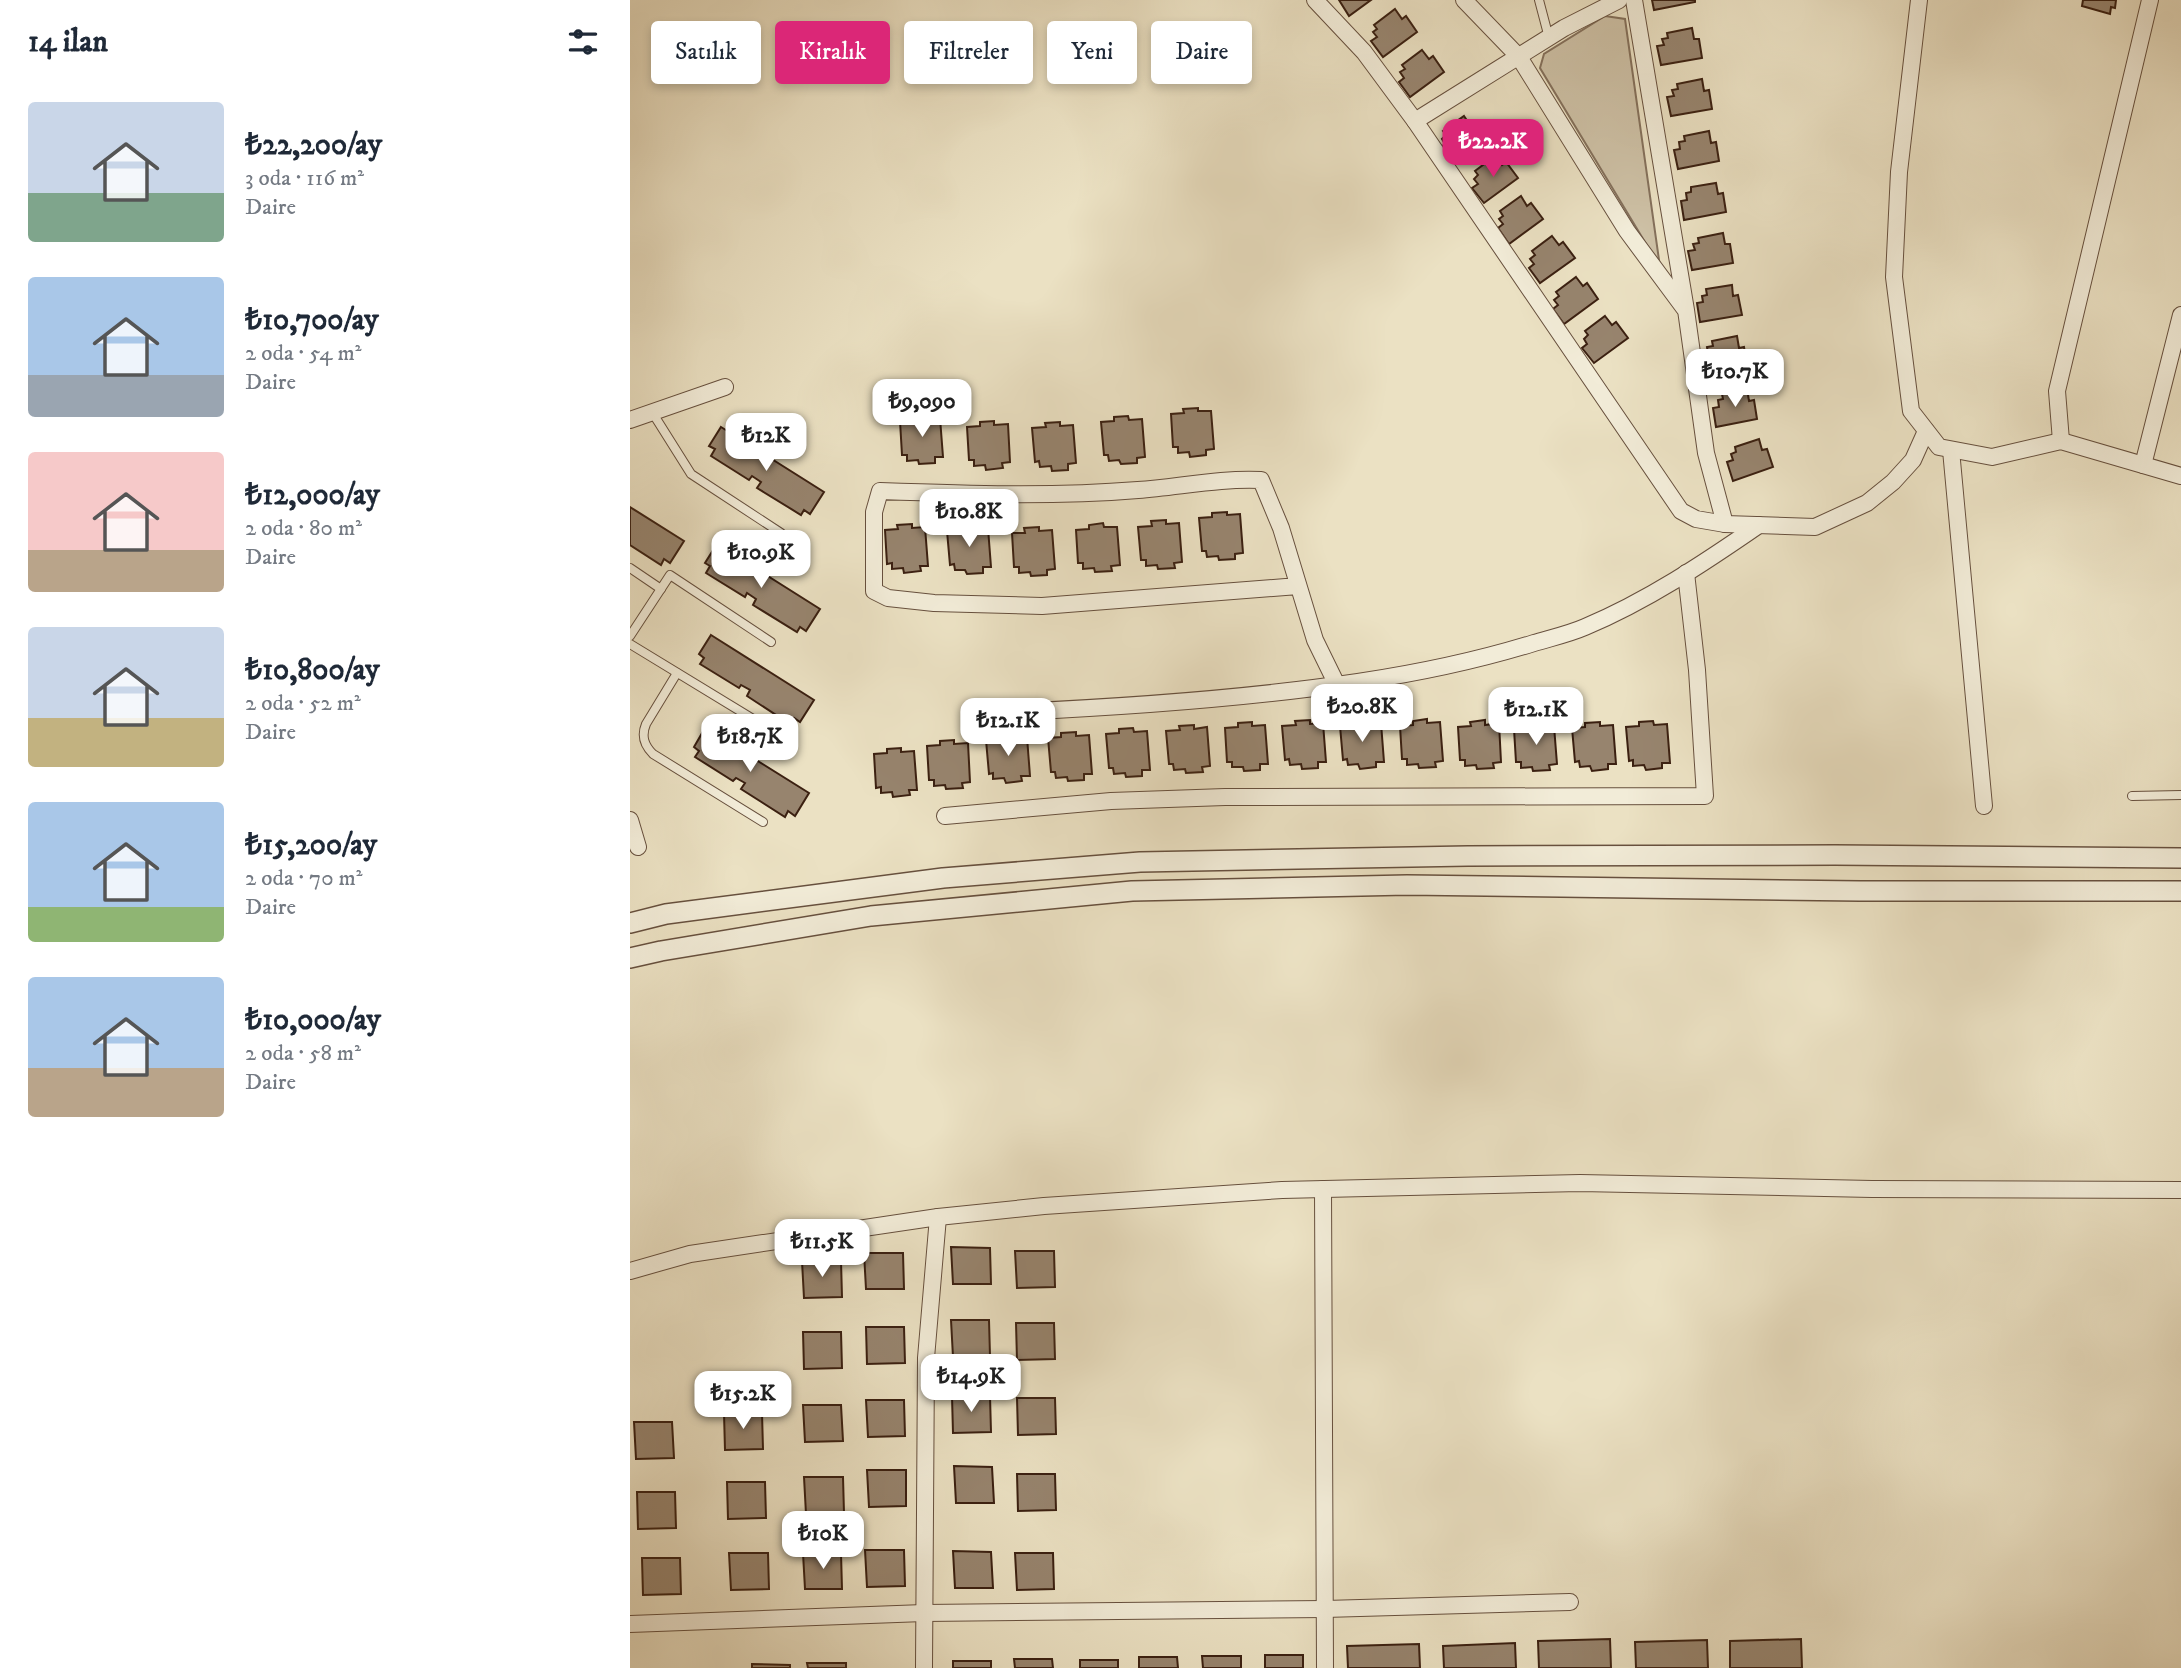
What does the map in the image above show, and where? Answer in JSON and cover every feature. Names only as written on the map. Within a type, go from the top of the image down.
[{"type":"street","points":[[1315,0],[1364,52],[1415,121],[1682,511],[1696,519],[1725,524],[1815,527],[1867,503],[1893,482],[1913,460],[1926,431]]},
{"type":"street","points":[[1464,0],[1519,57],[1627,231],[1686,310]]},
{"type":"street","points":[[1415,121],[1564,28],[1619,0]]},
{"type":"street","points":[[1634,0],[1686,310],[1706,453],[1725,524]]},
{"type":"street","points":[[1919,0],[1899,172],[1894,277],[1911,411],[1939,447],[1951,450],[1992,457],[2061,441],[2181,476]]},
{"type":"street","points":[[2061,441],[2057,391],[2150,0]]},
{"type":"street","points":[[2143,465],[2181,315]]},
{"type":"street","points":[[630,420],[725,387]]},
{"type":"street","points":[[1951,450],[1984,806]]},
{"type":"street","points":[[1298,586],[1042,606],[934,603],[888,598],[874,591],[874,512],[880,491],[1029,495],[1138,490],[1240,479],[1261,480],[1281,528],[1315,640],[1337,685]]},
{"type":"street","points":[[988,713],[1146,706],[1401,676],[1480,659],[1584,627],[1657,591],[1759,525]]},
{"type":"street","points":[[945,816],[1111,801],[1225,797],[1705,796],[1697,670],[1686,573]]},
{"type":"street","points":[[630,820],[638,847]]},
{"type":"street","points":[[630,923],[666,914],[943,878],[1140,862],[1468,856],[1849,855],[2181,859]]},
{"type":"street","points":[[630,958],[871,916],[1132,891],[1407,885],[1860,891],[2181,891]]},
{"type":"street","points":[[630,1271],[690,1254],[938,1217],[1044,1206],[1323,1189],[1580,1183],[1871,1189],[2181,1190]]},
{"type":"street","points":[[1323,1189],[1325,1668]]},
{"type":"street","points":[[924,1668],[926,1358],[938,1217]]},
{"type":"street","points":[[630,1623],[924,1613],[1325,1609],[1570,1602]]},
{"type":"lane","points":[[1539,0],[1549,38]]},
{"type":"lane","points":[[652,412],[691,474],[781,533]]},
{"type":"lane","points":[[630,568],[661,589]]},
{"type":"lane","points":[[630,636],[670,575],[771,642]]},
{"type":"lane","points":[[630,644],[768,728]]},
{"type":"lane","points":[[677,673],[643,730],[645,744],[653,754],[763,822]]},
{"type":"lane","points":[[2132,796],[2181,795]]},
{"type":"shaded area","points":[[1605,16],[1625,19],[1660,267],[1540,68],[1544,54]]},
{"type":"building","points":[[1339,0],[1371,0],[1349,16]]},
{"type":"building","points":[[1652,0],[1695,0],[1695,2],[1654,10]]},
{"type":"building","points":[[2083,0],[2116,0],[2115,8],[2111,7],[2110,14],[2082,6]]},
{"type":"building","points":[[1395,9],[1402,19],[1406,16],[1417,32],[1383,57],[1371,41],[1377,37],[1373,32],[1377,29],[1374,25]]},
{"type":"building","points":[[1692,28],[1694,39],[1699,39],[1702,58],[1661,65],[1657,46],[1664,45],[1662,39],[1668,38],[1667,33]]},
{"type":"building","points":[[1422,50],[1429,59],[1433,56],[1444,72],[1410,97],[1399,82],[1404,78],[1400,72],[1405,69],[1402,65]]},
{"type":"building","points":[[1702,79],[1704,91],[1709,90],[1712,109],[1671,116],[1667,97],[1674,96],[1672,90],[1678,89],[1677,84]]},
{"type":"building","points":[[1464,116],[1470,125],[1474,122],[1486,138],[1452,163],[1440,148],[1445,144],[1442,139],[1446,135],[1443,131]]},
{"type":"building","points":[[1709,131],[1711,143],[1716,142],[1719,161],[1678,169],[1674,150],[1680,149],[1679,142],[1685,141],[1684,136]]},
{"type":"building","points":[[1495,156],[1502,165],[1506,162],[1518,178],[1484,203],[1472,188],[1478,184],[1474,179],[1478,175],[1475,171]]},
{"type":"building","points":[[1716,183],[1718,194],[1723,193],[1726,212],[1684,220],[1681,201],[1687,200],[1686,193],[1691,192],[1691,187]]},
{"type":"building","points":[[1521,196],[1527,206],[1531,203],[1543,219],[1509,244],[1498,228],[1503,224],[1499,219],[1503,216],[1500,211]]},
{"type":"building","points":[[1723,233],[1725,244],[1730,244],[1733,263],[1692,270],[1688,251],[1695,250],[1693,244],[1699,243],[1698,238]]},
{"type":"building","points":[[1552,236],[1559,245],[1563,242],[1575,258],[1540,283],[1529,268],[1534,264],[1530,259],[1535,255],[1532,251]]},
{"type":"building","points":[[1576,277],[1583,286],[1587,283],[1598,299],[1564,324],[1553,309],[1558,305],[1554,300],[1559,296],[1556,292]]},
{"type":"building","points":[[1732,285],[1733,296],[1738,295],[1742,315],[1700,322],[1697,303],[1703,302],[1702,296],[1707,295],[1706,289]]},
{"type":"building","points":[[1605,316],[1612,325],[1616,322],[1628,338],[1594,363],[1582,348],[1587,344],[1584,339],[1588,335],[1585,331]]},
{"type":"building","points":[[1737,336],[1739,348],[1744,347],[1747,366],[1706,374],[1702,355],[1708,353],[1707,347],[1713,346],[1712,341]]},
{"type":"building","points":[[1747,389],[1749,401],[1754,400],[1757,419],[1716,427],[1713,408],[1719,407],[1718,400],[1723,399],[1722,394]]},
{"type":"building","points":[[1198,408],[1198,411],[1211,411],[1214,449],[1206,450],[1206,455],[1190,457],[1189,452],[1178,453],[1178,447],[1173,447],[1171,414],[1184,413],[1183,409]]},
{"type":"building","points":[[927,415],[927,419],[940,418],[943,457],[935,457],[935,463],[919,464],[918,460],[907,461],[907,455],[902,455],[900,421],[913,420],[912,416]]},
{"type":"building","points":[[1128,416],[1129,420],[1142,419],[1145,457],[1137,458],[1137,463],[1121,464],[1119,460],[1109,461],[1108,455],[1104,455],[1101,422]]},
{"type":"building","points":[[994,421],[994,425],[1008,424],[1010,462],[1002,463],[1003,468],[986,470],[985,465],[974,466],[974,460],[969,460],[967,427]]},
{"type":"building","points":[[1060,422],[1060,426],[1073,425],[1076,463],[1068,464],[1068,470],[1052,471],[1051,466],[1040,467],[1039,461],[1035,462],[1032,428],[1046,427],[1045,423]]},
{"type":"building","points":[[721,427],[824,492],[810,514],[804,510],[801,515],[757,488],[761,482],[752,476],[749,480],[711,456],[715,449],[709,446]]},
{"type":"building","points":[[1759,439],[1762,450],[1767,449],[1773,467],[1733,481],[1727,462],[1733,460],[1731,454],[1736,452],[1735,447]]},
{"type":"building","points":[[630,507],[684,541],[670,563],[664,559],[661,565],[630,545]]},
{"type":"building","points":[[1227,512],[1227,515],[1240,514],[1243,553],[1235,554],[1235,559],[1219,560],[1218,556],[1207,557],[1206,551],[1202,551],[1199,518],[1212,517],[1212,513]]},
{"type":"building","points":[[1166,520],[1166,524],[1179,523],[1182,562],[1174,563],[1175,568],[1158,569],[1157,565],[1146,566],[1146,560],[1141,560],[1138,527],[1152,526],[1151,521]]},
{"type":"building","points":[[1103,523],[1104,527],[1117,527],[1120,565],[1111,566],[1112,571],[1095,572],[1094,568],[1083,569],[1083,563],[1078,563],[1076,530],[1089,529],[1089,525]]},
{"type":"building","points":[[912,524],[912,528],[925,527],[928,566],[920,566],[921,571],[904,573],[903,568],[892,569],[892,563],[887,564],[885,530],[898,529],[897,525]]},
{"type":"building","points":[[974,525],[975,529],[988,528],[991,567],[983,567],[983,573],[967,574],[965,570],[955,570],[954,564],[950,565],[947,531]]},
{"type":"building","points":[[1039,527],[1039,531],[1052,530],[1055,569],[1047,570],[1047,575],[1031,576],[1030,572],[1019,573],[1019,567],[1014,567],[1012,533],[1025,533],[1024,528]]},
{"type":"building","points":[[717,544],[820,609],[806,631],[800,627],[797,632],[753,605],[756,599],[747,593],[745,597],[706,573],[710,566],[705,563]]},
{"type":"building","points":[[711,635],[814,700],[800,722],[794,718],[790,724],[747,696],[750,690],[741,685],[739,688],[700,664],[704,658],[699,654]]},
{"type":"building","points":[[1427,719],[1427,723],[1440,722],[1443,761],[1435,762],[1436,767],[1419,768],[1418,764],[1407,765],[1407,759],[1402,759],[1400,726],[1413,725],[1413,721]]},
{"type":"building","points":[[1310,720],[1310,724],[1323,723],[1326,762],[1318,762],[1318,768],[1302,769],[1301,764],[1290,765],[1289,759],[1285,760],[1282,726],[1296,725],[1295,721]]},
{"type":"building","points":[[1367,720],[1368,724],[1381,723],[1384,762],[1376,762],[1376,767],[1360,769],[1358,764],[1348,765],[1347,759],[1343,760],[1340,726]]},
{"type":"building","points":[[1485,720],[1485,725],[1499,723],[1501,762],[1493,763],[1494,768],[1477,769],[1476,765],[1465,766],[1465,760],[1460,760],[1458,727],[1471,726],[1470,722]]},
{"type":"building","points":[[1653,721],[1654,725],[1667,724],[1670,763],[1662,763],[1662,768],[1646,770],[1644,765],[1633,766],[1633,760],[1629,761],[1626,727]]},
{"type":"building","points":[[1252,722],[1252,726],[1265,725],[1268,764],[1260,764],[1260,770],[1244,771],[1243,767],[1232,767],[1232,762],[1227,762],[1225,728]]},
{"type":"building","points":[[1600,722],[1600,726],[1613,725],[1616,764],[1608,764],[1608,769],[1592,771],[1590,766],[1580,767],[1579,761],[1575,762],[1572,728],[1585,727],[1585,723]]},
{"type":"building","points":[[1541,723],[1541,727],[1554,726],[1557,764],[1549,765],[1550,770],[1533,771],[1532,767],[1521,768],[1521,762],[1516,762],[1514,729]]},
{"type":"building","points":[[1194,725],[1194,729],[1207,727],[1210,766],[1202,767],[1203,772],[1186,773],[1185,769],[1174,770],[1173,764],[1169,764],[1166,731],[1180,730],[1179,726]]},
{"type":"building","points":[[705,728],[809,793],[795,816],[788,811],[785,817],[741,789],[745,783],[736,778],[733,781],[695,757],[699,751],[694,747]]},
{"type":"building","points":[[1133,728],[1134,732],[1147,731],[1150,770],[1142,770],[1142,776],[1126,777],[1125,773],[1114,774],[1113,768],[1109,768],[1106,734]]},
{"type":"building","points":[[1076,732],[1076,736],[1089,735],[1092,774],[1084,774],[1084,780],[1068,781],[1067,777],[1056,778],[1055,772],[1051,772],[1048,738],[1061,737],[1061,733]]},
{"type":"building","points":[[1013,734],[1013,738],[1027,737],[1030,776],[1021,776],[1022,781],[1006,783],[1004,778],[993,779],[993,773],[989,774],[986,740]]},
{"type":"building","points":[[954,740],[954,744],[968,743],[970,782],[962,783],[963,788],[946,789],[945,785],[934,786],[934,780],[929,780],[927,746]]},
{"type":"building","points":[[901,748],[901,752],[914,751],[917,790],[909,790],[910,795],[893,797],[892,792],[881,793],[881,787],[876,788],[874,754]]},
{"type":"building","points":[[951,1247],[990,1248],[991,1284],[953,1284]]},
{"type":"building","points":[[1015,1251],[1054,1251],[1055,1287],[1017,1288]]},
{"type":"building","points":[[864,1253],[903,1253],[904,1289],[866,1289]]},
{"type":"building","points":[[802,1261],[841,1261],[842,1297],[804,1298]]},
{"type":"building","points":[[951,1320],[989,1320],[990,1356],[953,1357]]},
{"type":"building","points":[[1016,1323],[1054,1323],[1055,1359],[1017,1360]]},
{"type":"building","points":[[866,1327],[904,1327],[905,1363],[867,1364]]},
{"type":"building","points":[[803,1332],[841,1332],[842,1368],[804,1369]]},
{"type":"building","points":[[952,1396],[990,1396],[991,1432],[953,1433]]},
{"type":"building","points":[[1017,1398],[1055,1398],[1056,1434],[1018,1435]]},
{"type":"building","points":[[866,1400],[904,1400],[905,1436],[868,1437]]},
{"type":"building","points":[[803,1405],[841,1405],[843,1441],[805,1442]]},
{"type":"building","points":[[724,1413],[762,1413],[763,1449],[725,1450]]},
{"type":"building","points":[[634,1422],[672,1422],[674,1458],[636,1459]]},
{"type":"building","points":[[954,1466],[992,1467],[994,1503],[956,1503]]},
{"type":"building","points":[[867,1470],[906,1470],[906,1506],[869,1507]]},
{"type":"building","points":[[1017,1474],[1055,1474],[1056,1510],[1018,1511]]},
{"type":"building","points":[[804,1477],[843,1477],[844,1513],[806,1514]]},
{"type":"building","points":[[727,1482],[765,1482],[766,1518],[728,1519]]},
{"type":"building","points":[[637,1492],[675,1492],[676,1528],[638,1529]]},
{"type":"building","points":[[865,1550],[904,1550],[905,1586],[867,1587]]},
{"type":"building","points":[[953,1551],[991,1552],[993,1588],[955,1588]]},
{"type":"building","points":[[729,1553],[768,1553],[769,1589],[731,1590]]},
{"type":"building","points":[[803,1553],[841,1553],[842,1589],[805,1589]]},
{"type":"building","points":[[1015,1553],[1053,1553],[1054,1589],[1017,1590]]},
{"type":"building","points":[[642,1558],[680,1558],[681,1594],[643,1595]]},
{"type":"building","points":[[1610,1639],[1611,1668],[1539,1668],[1538,1641]]},
{"type":"building","points":[[1801,1639],[1802,1668],[1730,1668],[1730,1641]]},
{"type":"building","points":[[1707,1640],[1708,1668],[1636,1668],[1635,1642]]},
{"type":"building","points":[[1515,1643],[1516,1668],[1444,1668],[1443,1646]]},
{"type":"building","points":[[1419,1644],[1420,1668],[1348,1668],[1347,1646]]},
{"type":"building","points":[[1265,1655],[1303,1655],[1303,1668],[1265,1668]]},
{"type":"building","points":[[1202,1656],[1241,1656],[1241,1668],[1203,1668]]},
{"type":"building","points":[[1139,1657],[1177,1657],[1178,1668],[1139,1668]]},
{"type":"building","points":[[1014,1659],[1052,1659],[1053,1668],[1015,1668]]},
{"type":"building","points":[[1080,1660],[1118,1660],[1118,1668],[1080,1668]]},
{"type":"building","points":[[953,1661],[991,1661],[991,1668],[953,1668]]},
{"type":"building","points":[[807,1663],[846,1663],[846,1668],[808,1668]]},
{"type":"building","points":[[752,1664],[790,1665],[790,1668],[752,1668]]}]
